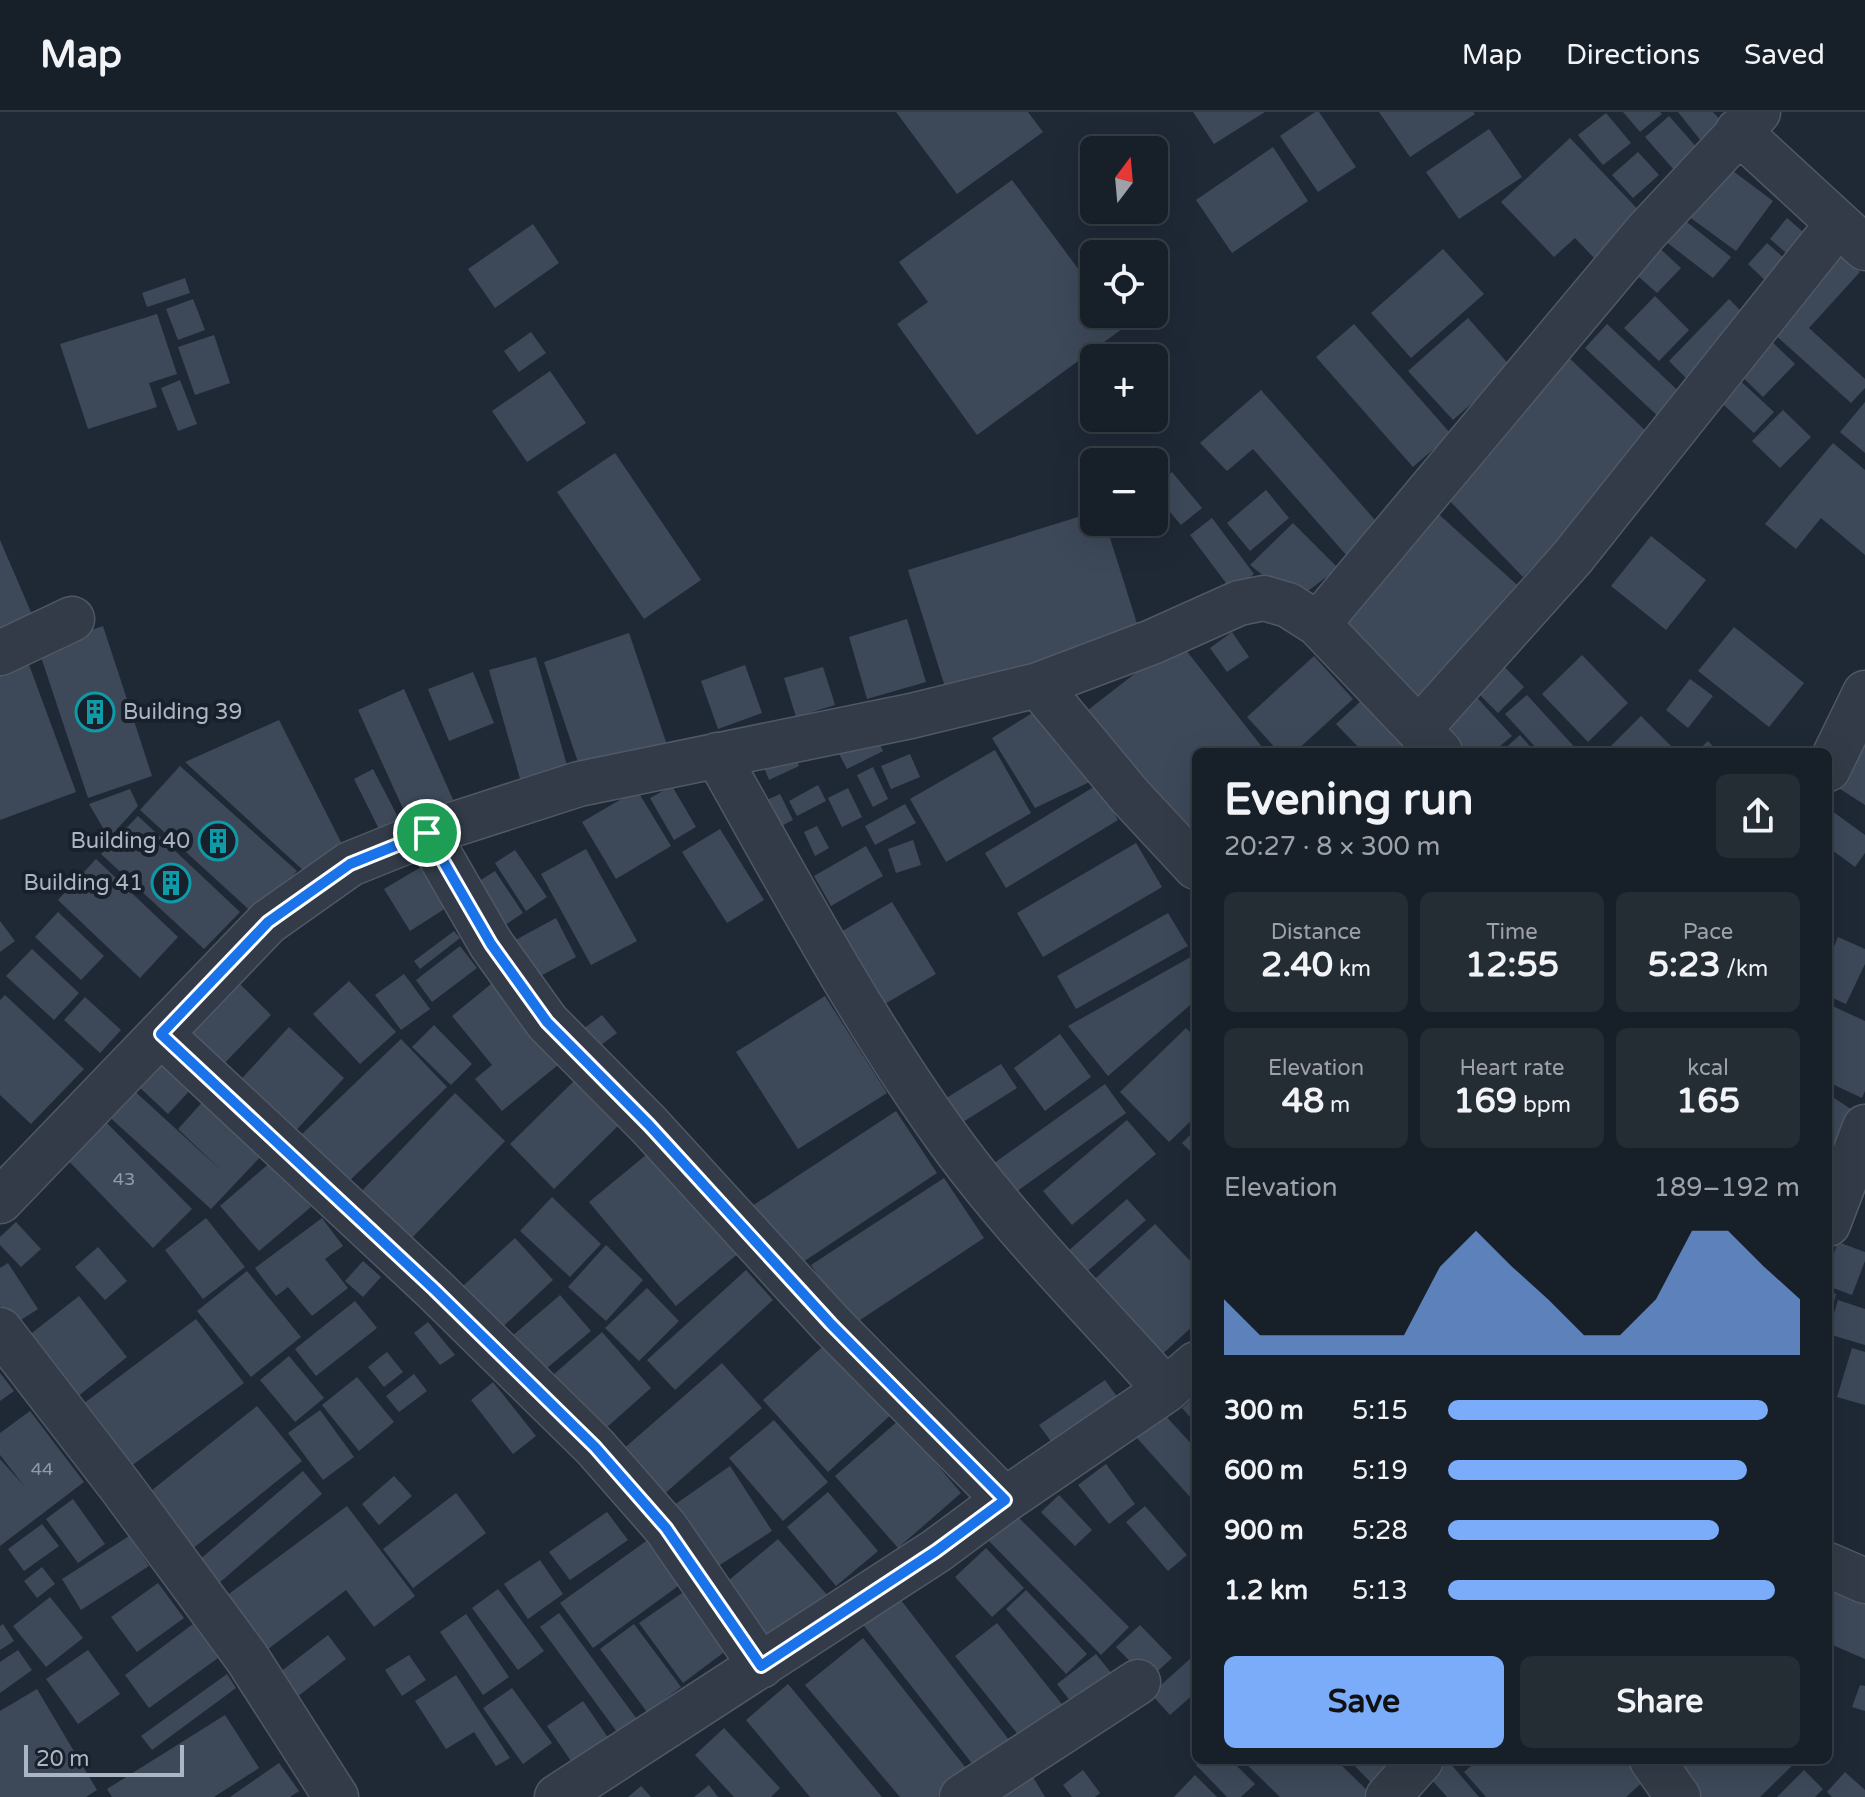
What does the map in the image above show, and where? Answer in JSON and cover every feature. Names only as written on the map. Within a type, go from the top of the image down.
[{"type":"street","points":[[0,1201],[268,922],[350,864],[427,833],[579,784],[911,716],[1038,685],[1152,642],[1239,603],[1264,598],[1288,605],[1318,624],[1430,740],[1572,558],[1851,236],[1748,121],[1626,257],[1318,624]]},
{"type":"street","points":[[0,653],[72,619]]},
{"type":"street","points":[[1038,685],[1130,796],[1192,863]]},
{"type":"street","points":[[1832,761],[1865,693]]},
{"type":"street","points":[[557,1797],[936,1551],[1181,1377],[1000,1204],[945,1134],[856,998],[717,755]]},
{"type":"street","points":[[427,833],[491,944],[547,1022],[649,1125],[831,1324],[1005,1500]]},
{"type":"street","points":[[161,1034],[380,1237],[595,1447],[666,1528],[761,1666]]},
{"type":"street","points":[[1843,1216],[1865,1127]]},
{"type":"street","points":[[0,1330],[247,1658],[336,1797]]},
{"type":"street","points":[[1832,1567],[1865,1581]]},
{"type":"street","points":[[962,1797],[1138,1682]]},
{"type":"street","points":[[1388,1797],[1417,1764]]},
{"type":"street","points":[[1655,1764],[1678,1797]]},
{"type":"building","points":[[896,112],[1028,112],[1043,132],[957,194]]},
{"type":"building","points":[[1193,112],[1265,112],[1214,144]]},
{"type":"building","points":[[1319,112],[1356,167],[1318,192],[1280,136]]},
{"type":"building","points":[[1379,112],[1473,112],[1475,114],[1410,157]]},
{"type":"building","points":[[1623,112],[1660,112],[1662,114],[1640,132]]},
{"type":"building","points":[[1678,112],[1713,112],[1723,123],[1701,141]]},
{"type":"building","points":[[1606,113],[1631,143],[1603,165],[1578,135]]},
{"type":"building","points":[[1669,116],[1706,158],[1682,179],[1645,137]]},
{"type":"building","points":[[1489,129],[1522,177],[1459,219],[1426,172]]},
{"type":"building","points":[[1570,138],[1645,217],[1598,262],[1575,238],[1554,257],[1501,202]]},
{"type":"building","points":[[1273,147],[1308,201],[1232,253],[1196,200]]},
{"type":"building","points":[[1638,152],[1659,175],[1633,198],[1612,175]]},
{"type":"building","points":[[1725,165],[1773,201],[1736,251],[1688,216]]},
{"type":"building","points":[[1012,180],[1080,271],[1080,328],[1122,329],[1101,344],[1080,344],[1080,360],[977,435],[897,324],[928,302],[899,262]]},
{"type":"building","points":[[1787,218],[1817,244],[1799,264],[1770,239]]},
{"type":"building","points":[[1683,219],[1731,257],[1713,278],[1665,241]]},
{"type":"building","points":[[533,224],[559,263],[495,308],[468,269]]},
{"type":"building","points":[[1767,243],[1795,268],[1775,290],[1748,264]]},
{"type":"building","points":[[1655,244],[1681,268],[1657,293],[1631,270]]},
{"type":"building","points":[[1831,246],[1860,272],[1809,328],[1865,379],[1865,388],[1851,403],[1763,324]]},
{"type":"building","points":[[1443,249],[1484,294],[1411,358],[1371,313]]},
{"type":"building","points":[[185,278],[190,293],[147,307],[142,293]]},
{"type":"building","points":[[1655,296],[1689,330],[1659,361],[1624,328]]},
{"type":"building","points":[[193,299],[205,330],[178,340],[166,309]]},
{"type":"building","points":[[1729,299],[1751,321],[1690,382],[1669,361]]},
{"type":"building","points":[[157,314],[177,374],[149,383],[157,407],[88,429],[60,344]]},
{"type":"building","points":[[1468,318],[1512,368],[1453,420],[1408,371]]},
{"type":"building","points":[[1354,324],[1451,434],[1413,467],[1316,357]]},
{"type":"building","points":[[1607,324],[1686,398],[1663,421],[1585,348]]},
{"type":"building","points":[[531,332],[546,353],[519,372],[504,351]]},
{"type":"building","points":[[214,335],[230,383],[195,395],[178,347]]},
{"type":"building","points":[[1765,335],[1795,364],[1763,397],[1733,368]]},
{"type":"building","points":[[1567,356],[1648,433],[1626,468],[1523,577],[1445,496]]},
{"type":"building","points":[[550,371],[586,423],[527,462],[492,411]]},
{"type":"building","points":[[1732,373],[1774,412],[1754,433],[1712,394]]},
{"type":"building","points":[[180,380],[197,424],[178,431],[161,388]]},
{"type":"building","points":[[1261,390],[1382,528],[1348,557],[1253,449],[1227,471],[1200,443]]},
{"type":"building","points":[[1865,402],[1865,453],[1840,432]]},
{"type":"building","points":[[1783,410],[1811,437],[1780,468],[1752,441]]},
{"type":"building","points":[[1833,443],[1865,470],[1865,555],[1821,518],[1796,549],[1765,524]]},
{"type":"building","points":[[615,453],[701,580],[644,619],[557,492]]},
{"type":"building","points":[[1172,472],[1202,508],[1181,525],[1168,510],[1168,475]]},
{"type":"building","points":[[1266,490],[1289,518],[1250,551],[1227,523]]},
{"type":"building","points":[[1434,510],[1525,592],[1423,703],[1332,621]]},
{"type":"building","points":[[1080,516],[1080,536],[1109,536],[1139,630],[946,690],[908,570]]},
{"type":"building","points":[[1212,518],[1254,574],[1232,591],[1190,535]]},
{"type":"building","points":[[1293,523],[1338,568],[1295,601],[1250,565]]},
{"type":"building","points":[[1651,536],[1706,580],[1666,630],[1611,586]]},
{"type":"building","points":[[0,540],[40,633],[0,650]]},
{"type":"building","points":[[907,619],[926,682],[867,699],[849,637]]},
{"type":"building","name":"Building 39","points":[[103,626],[152,776],[88,798],[38,648]]},
{"type":"building","points":[[1734,627],[1804,683],[1769,727],[1698,671]]},
{"type":"building","points":[[1232,632],[1249,657],[1227,672],[1210,648]]},
{"type":"building","points":[[629,633],[667,745],[582,774],[544,662]]},
{"type":"building","points":[[1178,640],[1263,748],[1192,748],[1192,845],[1079,717]]},
{"type":"building","points":[[1582,655],[1628,703],[1588,742],[1542,694]]},
{"type":"building","points":[[1314,656],[1353,699],[1299,748],[1275,748],[1247,717]]},
{"type":"building","points":[[536,657],[568,769],[521,782],[489,670]]},
{"type":"building","points":[[1497,659],[1524,687],[1498,713],[1471,686]]},
{"type":"building","points":[[28,662],[76,792],[0,820],[0,672]]},
{"type":"building","points":[[745,665],[762,713],[718,729],[701,681]]},
{"type":"building","points":[[823,667],[835,705],[796,717],[784,678]]},
{"type":"building","points":[[473,672],[494,723],[449,741],[428,689]]},
{"type":"building","points":[[1690,679],[1713,696],[1688,728],[1666,710]]},
{"type":"building","points":[[404,689],[455,804],[410,824],[358,710]]},
{"type":"building","points":[[1471,691],[1512,736],[1498,748],[1447,748],[1429,727]]},
{"type":"building","points":[[1527,695],[1575,748],[1536,748],[1505,714]]},
{"type":"building","points":[[1362,700],[1407,748],[1359,748],[1336,724]]},
{"type":"building","points":[[1042,707],[1098,778],[1035,808],[992,738]]},
{"type":"building","points":[[1641,716],[1673,748],[1609,748]]},
{"type":"building","points":[[279,720],[346,852],[305,872],[185,762]]},
{"type":"building","points":[[1520,735],[1531,748],[1505,748]]},
{"type":"building","points":[[876,737],[883,751],[847,769],[839,754]]},
{"type":"building","points":[[1708,741],[1714,748],[1700,748]]},
{"type":"building","points":[[1865,746],[1865,805],[1837,787]]},
{"type":"building","points":[[995,750],[1031,813],[946,862],[910,799]]},
{"type":"building","points":[[793,751],[799,766],[769,780],[763,765]]},
{"type":"building","points":[[910,754],[920,777],[891,789],[881,766]]},
{"type":"building","name":"Building 40","points":[[180,766],[297,871],[256,916],[140,810]]},
{"type":"building","points":[[873,767],[888,799],[873,807],[857,775]]},
{"type":"building","points":[[373,769],[401,823],[381,833],[354,779]]},
{"type":"building","points":[[818,785],[826,801],[797,816],[789,801]]},
{"type":"building","points":[[1097,785],[1118,820],[1006,888],[985,853]]},
{"type":"building","points":[[672,786],[696,827],[674,840],[650,798]]},
{"type":"building","points":[[848,788],[862,817],[842,827],[828,798]]},
{"type":"building","points":[[130,789],[138,806],[109,838],[89,804]]},
{"type":"building","points":[[637,790],[671,846],[616,879],[582,822]]},
{"type":"building","points":[[780,794],[793,820],[766,834],[752,807]]},
{"type":"building","points":[[905,804],[916,823],[875,845],[865,826]]},
{"type":"building","points":[[1832,811],[1865,835],[1865,853],[1855,867],[1832,850]]},
{"type":"building","name":"Building 41","points":[[138,816],[240,912],[204,949],[101,854]]},
{"type":"building","points":[[817,826],[829,848],[815,856],[804,832]]},
{"type":"building","points":[[720,829],[764,900],[727,923],[682,852]]},
{"type":"building","points":[[913,840],[921,865],[896,873],[888,849]]},
{"type":"building","points":[[1136,843],[1162,887],[1043,957],[1017,913]]},
{"type":"building","points":[[866,846],[883,876],[831,906],[814,876]]},
{"type":"building","points":[[586,849],[637,941],[591,965],[541,874]]},
{"type":"building","points":[[515,850],[547,897],[526,911],[495,863]]},
{"type":"building","points":[[96,859],[178,937],[140,978],[58,900]]},
{"type":"building","points":[[421,867],[446,908],[410,931],[384,889]]},
{"type":"building","points":[[495,871],[523,913],[493,933],[465,890]]},
{"type":"building","points":[[892,902],[936,974],[871,1012],[827,940]]},
{"type":"building","points":[[58,912],[104,956],[81,980],[35,937]]},
{"type":"building","points":[[1168,913],[1188,946],[1076,1009],[1057,976]]},
{"type":"building","points":[[556,918],[576,957],[531,981],[510,943]]},
{"type":"building","points":[[0,921],[15,941],[0,952]]},
{"type":"building","points":[[454,931],[460,938],[420,969],[414,961]]},
{"type":"building","points":[[1838,937],[1865,949],[1865,964],[1846,1004],[1832,998],[1832,951]]},
{"type":"building","points":[[460,946],[477,968],[432,1002],[416,980]]},
{"type":"building","points":[[32,949],[79,993],[54,1020],[6,976]]},
{"type":"building","points":[[1192,956],[1192,1003],[1108,1076],[1068,1026]]},
{"type":"building","points":[[404,974],[430,1009],[401,1030],[375,995]]},
{"type":"building","points":[[349,981],[396,1032],[360,1064],[313,1014]]},
{"type":"building","points":[[239,983],[271,1015],[217,1071],[185,1040]]},
{"type":"building","points":[[491,984],[558,1065],[502,1111],[475,1079],[492,1065],[452,1016]]},
{"type":"building","points":[[5,995],[84,1069],[31,1124],[0,1095],[0,1000]]},
{"type":"building","points":[[825,996],[887,1093],[798,1149],[736,1052]]},
{"type":"building","points":[[85,997],[121,1030],[100,1053],[64,1020]]},
{"type":"building","points":[[1832,1006],[1865,1021],[1865,1091],[1862,1098],[1832,1084]]},
{"type":"building","points":[[602,1015],[617,1033],[593,1051],[579,1032]]},
{"type":"building","points":[[434,1025],[472,1064],[451,1085],[412,1047]]},
{"type":"building","points":[[289,1027],[344,1078],[289,1138],[234,1087]]},
{"type":"building","points":[[1186,1028],[1192,1034],[1192,1120],[1169,1142],[1120,1092]]},
{"type":"building","points":[[1060,1034],[1091,1077],[1045,1111],[1014,1068]]},
{"type":"building","points":[[401,1039],[447,1087],[345,1185],[299,1137]]},
{"type":"building","points":[[161,1057],[194,1086],[168,1114],[136,1084]]},
{"type":"building","points":[[1001,1064],[1017,1088],[955,1127],[940,1102]]},
{"type":"building","points":[[577,1078],[621,1123],[554,1189],[510,1144]]},
{"type":"building","points":[[1105,1084],[1126,1113],[1012,1195],[990,1166]]},
{"type":"building","points":[[129,1086],[223,1172],[178,1129],[206,1098],[265,1152],[211,1209],[105,1113]]},
{"type":"building","points":[[455,1093],[505,1141],[409,1241],[359,1194]]},
{"type":"building","points":[[1832,1097],[1860,1115],[1832,1158]]},
{"type":"building","points":[[896,1111],[937,1173],[794,1268],[752,1206]]},
{"type":"building","points":[[96,1112],[192,1209],[153,1248],[57,1149]]},
{"type":"building","points":[[1127,1120],[1156,1154],[1072,1225],[1043,1191]]},
{"type":"building","points":[[1192,1133],[1192,1153],[1182,1143]]},
{"type":"building","points":[[652,1150],[740,1252],[676,1306],[589,1202]]},
{"type":"building","points":[[272,1161],[311,1207],[259,1251],[220,1206]]},
{"type":"building","points":[[944,1178],[984,1238],[851,1326],[811,1265]]},
{"type":"building","points":[[552,1197],[601,1244],[570,1277],[520,1231]]},
{"type":"building","points":[[1127,1199],[1146,1220],[1076,1281],[1058,1260]]},
{"type":"building","points":[[206,1218],[245,1267],[203,1299],[165,1250]]},
{"type":"building","points":[[322,1218],[343,1246],[325,1259],[348,1288],[312,1316],[288,1287],[276,1296],[255,1268]]},
{"type":"building","points":[[16,1222],[41,1249],[21,1267],[0,1245],[0,1237]]},
{"type":"building","points":[[1155,1224],[1192,1263],[1192,1327],[1154,1362],[1085,1288]]},
{"type":"building","points":[[515,1238],[553,1280],[494,1335],[451,1297]]},
{"type":"building","points":[[1838,1242],[1865,1252],[1865,1261],[1852,1295],[1832,1288],[1832,1258]]},
{"type":"building","points":[[606,1245],[643,1280],[606,1321],[568,1287]]},
{"type":"building","points":[[98,1247],[127,1281],[105,1300],[75,1267]]},
{"type":"building","points":[[363,1261],[381,1277],[363,1297],[345,1281]]},
{"type":"building","points":[[8,1263],[38,1309],[13,1325],[0,1305],[0,1268]]},
{"type":"building","points":[[746,1270],[773,1300],[675,1390],[647,1360]]},
{"type":"building","points":[[247,1271],[301,1337],[251,1377],[197,1311]]},
{"type":"building","points":[[647,1288],[679,1321],[639,1361],[605,1328]]},
{"type":"building","points":[[560,1295],[591,1331],[534,1379],[504,1343]]},
{"type":"building","points":[[79,1296],[127,1357],[67,1405],[18,1344]]},
{"type":"building","points":[[1838,1300],[1865,1309],[1865,1345],[1832,1335],[1832,1320]]},
{"type":"building","points":[[355,1301],[377,1328],[316,1376],[295,1349]]},
{"type":"building","points":[[196,1319],[244,1383],[123,1472],[75,1410]]},
{"type":"building","points":[[428,1322],[455,1355],[440,1365],[414,1333]]},
{"type":"building","points":[[602,1332],[651,1388],[597,1436],[544,1383]]},
{"type":"building","points":[[829,1341],[894,1412],[828,1472],[763,1400]]},
{"type":"building","points":[[1852,1348],[1865,1352],[1865,1405],[1837,1397]]},
{"type":"building","points":[[387,1352],[403,1372],[384,1387],[368,1367]]},
{"type":"building","points":[[289,1356],[324,1398],[295,1422],[260,1380]]},
{"type":"building","points":[[722,1363],[762,1408],[662,1496],[621,1451]]},
{"type":"building","points":[[0,1373],[14,1391],[0,1401]]},
{"type":"building","points":[[414,1374],[427,1391],[399,1412],[386,1396]]},
{"type":"building","points":[[357,1377],[394,1422],[359,1451],[322,1405]]},
{"type":"building","points":[[1105,1380],[1123,1405],[1058,1451],[1039,1425]]},
{"type":"building","points":[[493,1382],[536,1436],[513,1454],[471,1400]]},
{"type":"building","points":[[1192,1399],[1192,1419],[1182,1408]]},
{"type":"building","points":[[257,1406],[302,1461],[191,1550],[146,1495]]},
{"type":"building","points":[[320,1410],[354,1457],[323,1480],[288,1433]]},
{"type":"building","points":[[30,1411],[84,1482],[0,1546],[0,1459],[25,1487],[0,1455],[0,1433]]},
{"type":"building","points":[[1164,1414],[1192,1445],[1192,1497],[1191,1498],[1137,1438]]},
{"type":"building","points":[[774,1420],[828,1482],[783,1521],[729,1458]]},
{"type":"building","points":[[899,1420],[961,1493],[898,1548],[835,1476]]},
{"type":"building","points":[[1106,1464],[1135,1504],[1109,1524],[1078,1485]]},
{"type":"building","points":[[730,1466],[772,1531],[709,1572],[667,1510]]},
{"type":"building","points":[[303,1471],[322,1494],[218,1584],[198,1561]]},
{"type":"building","points":[[394,1476],[412,1496],[379,1525],[362,1504]]},
{"type":"building","points":[[828,1492],[878,1551],[836,1586],[787,1527]]},
{"type":"building","points":[[456,1493],[486,1533],[413,1588],[383,1549]]},
{"type":"building","points":[[1059,1495],[1092,1530],[1075,1546],[1041,1512]]},
{"type":"building","points":[[73,1499],[105,1544],[78,1563],[46,1519]]},
{"type":"building","points":[[347,1506],[415,1596],[374,1627],[346,1590],[255,1659],[214,1605]]},
{"type":"building","points":[[1145,1506],[1187,1555],[1168,1571],[1126,1522]]},
{"type":"building","points":[[1011,1510],[1129,1627],[1101,1655],[983,1535]]},
{"type":"building","points":[[607,1512],[628,1540],[570,1580],[549,1552]]},
{"type":"building","points":[[42,1524],[59,1546],[24,1571],[8,1549]]},
{"type":"building","points":[[129,1536],[149,1566],[81,1610],[62,1579]]},
{"type":"building","points":[[649,1539],[681,1584],[593,1648],[560,1603]]},
{"type":"building","points":[[778,1539],[829,1597],[768,1651],[716,1591]]},
{"type":"building","points":[[986,1548],[1024,1588],[992,1617],[955,1577]]},
{"type":"building","points":[[540,1560],[563,1594],[528,1619],[504,1584]]},
{"type":"building","points":[[42,1567],[55,1584],[37,1598],[24,1581]]},
{"type":"building","points":[[158,1583],[184,1618],[137,1652],[111,1617]]},
{"type":"building","points":[[1832,1588],[1865,1601],[1865,1659],[1832,1645]]},
{"type":"building","points":[[498,1589],[544,1651],[518,1670],[472,1608]]},
{"type":"building","points":[[1026,1590],[1087,1654],[1066,1674],[1006,1609]]},
{"type":"building","points":[[685,1591],[727,1650],[683,1683],[639,1623]]},
{"type":"building","points":[[897,1595],[1020,1754],[985,1780],[861,1622]]},
{"type":"building","points":[[50,1597],[83,1638],[46,1667],[13,1626]]},
{"type":"building","points":[[559,1613],[639,1722],[620,1736],[540,1627]]},
{"type":"building","points":[[466,1614],[509,1677],[483,1695],[440,1632]]},
{"type":"building","points":[[997,1623],[1065,1708],[1024,1742],[955,1656]]},
{"type":"building","points":[[3,1624],[14,1641],[0,1650],[0,1626]]},
{"type":"building","points":[[193,1624],[218,1658],[149,1708],[125,1675]]},
{"type":"building","points":[[634,1624],[681,1687],[647,1712],[600,1649]]},
{"type":"building","points":[[1140,1625],[1172,1658],[1148,1680],[1116,1647]]},
{"type":"building","points":[[328,1635],[346,1659],[284,1707],[266,1683]]},
{"type":"building","points":[[863,1638],[973,1777],[937,1797],[900,1797],[805,1685]]},
{"type":"building","points":[[18,1650],[32,1670],[0,1693],[0,1662]]},
{"type":"building","points":[[88,1650],[120,1694],[78,1724],[46,1679]]},
{"type":"building","points":[[1096,1654],[1120,1684],[1081,1715],[1057,1684]]},
{"type":"building","points":[[409,1655],[426,1680],[402,1696],[385,1670]]},
{"type":"building","points":[[1191,1658],[1192,1696],[1170,1715],[1151,1694]]},
{"type":"building","points":[[227,1674],[236,1688],[152,1750],[141,1736]]},
{"type":"building","points":[[456,1675],[510,1758],[496,1766],[474,1732],[446,1749],[415,1701]]},
{"type":"building","points":[[788,1684],[882,1797],[810,1797],[746,1720]]},
{"type":"building","points":[[1860,1685],[1865,1686],[1865,1711],[1852,1707]]},
{"type":"building","points":[[512,1688],[552,1743],[523,1764],[483,1708]]},
{"type":"building","points":[[37,1689],[97,1790],[86,1797],[0,1797],[0,1711]]},
{"type":"building","points":[[583,1701],[609,1739],[573,1764],[547,1726]]},
{"type":"building","points":[[225,1715],[259,1768],[214,1797],[112,1797],[107,1789]]},
{"type":"building","points":[[724,1728],[780,1788],[771,1797],[734,1797],[695,1755]]},
{"type":"building","points":[[279,1763],[299,1791],[290,1797],[230,1797]]},
{"type":"building","points":[[1235,1764],[1255,1784],[1241,1797],[1227,1797],[1196,1765]]},
{"type":"building","points":[[1246,1764],[1340,1764],[1374,1797],[1280,1797]]},
{"type":"building","points":[[1353,1764],[1395,1764],[1404,1773],[1382,1794]]},
{"type":"building","points":[[1451,1764],[1479,1797],[1447,1797],[1430,1778]]},
{"type":"building","points":[[1473,1764],[1633,1764],[1646,1779],[1626,1797],[1486,1797],[1464,1772]]},
{"type":"building","points":[[1665,1764],[1794,1764],[1760,1797],[1697,1797]]},
{"type":"building","points":[[1083,1770],[1100,1793],[1095,1797],[1072,1797],[1063,1785]]},
{"type":"building","points":[[1804,1770],[1823,1789],[1815,1797],[1777,1797]]},
{"type":"building","points":[[1845,1772],[1865,1790],[1865,1797],[1832,1797],[1827,1792]]},
{"type":"building","points":[[1195,1775],[1217,1797],[1174,1797]]},
{"type":"building","points":[[1033,1777],[1045,1797],[1000,1797]]},
{"type":"building","points":[[709,1785],[718,1797],[694,1797]]},
{"type":"building","points":[[641,1786],[651,1797],[628,1797]]},
{"type":"place","name":"Building 39","points":[[95,712]]},
{"type":"place","name":"Building 40","points":[[218,841]]},
{"type":"place","name":"Building 41","points":[[171,883]]},
{"type":"route","points":[[427,833],[491,944],[547,1022],[649,1125],[831,1324],[1005,1500],[936,1551],[761,1666],[666,1528],[595,1447],[434,1289],[161,1034],[268,922],[350,864],[427,833]]}]
